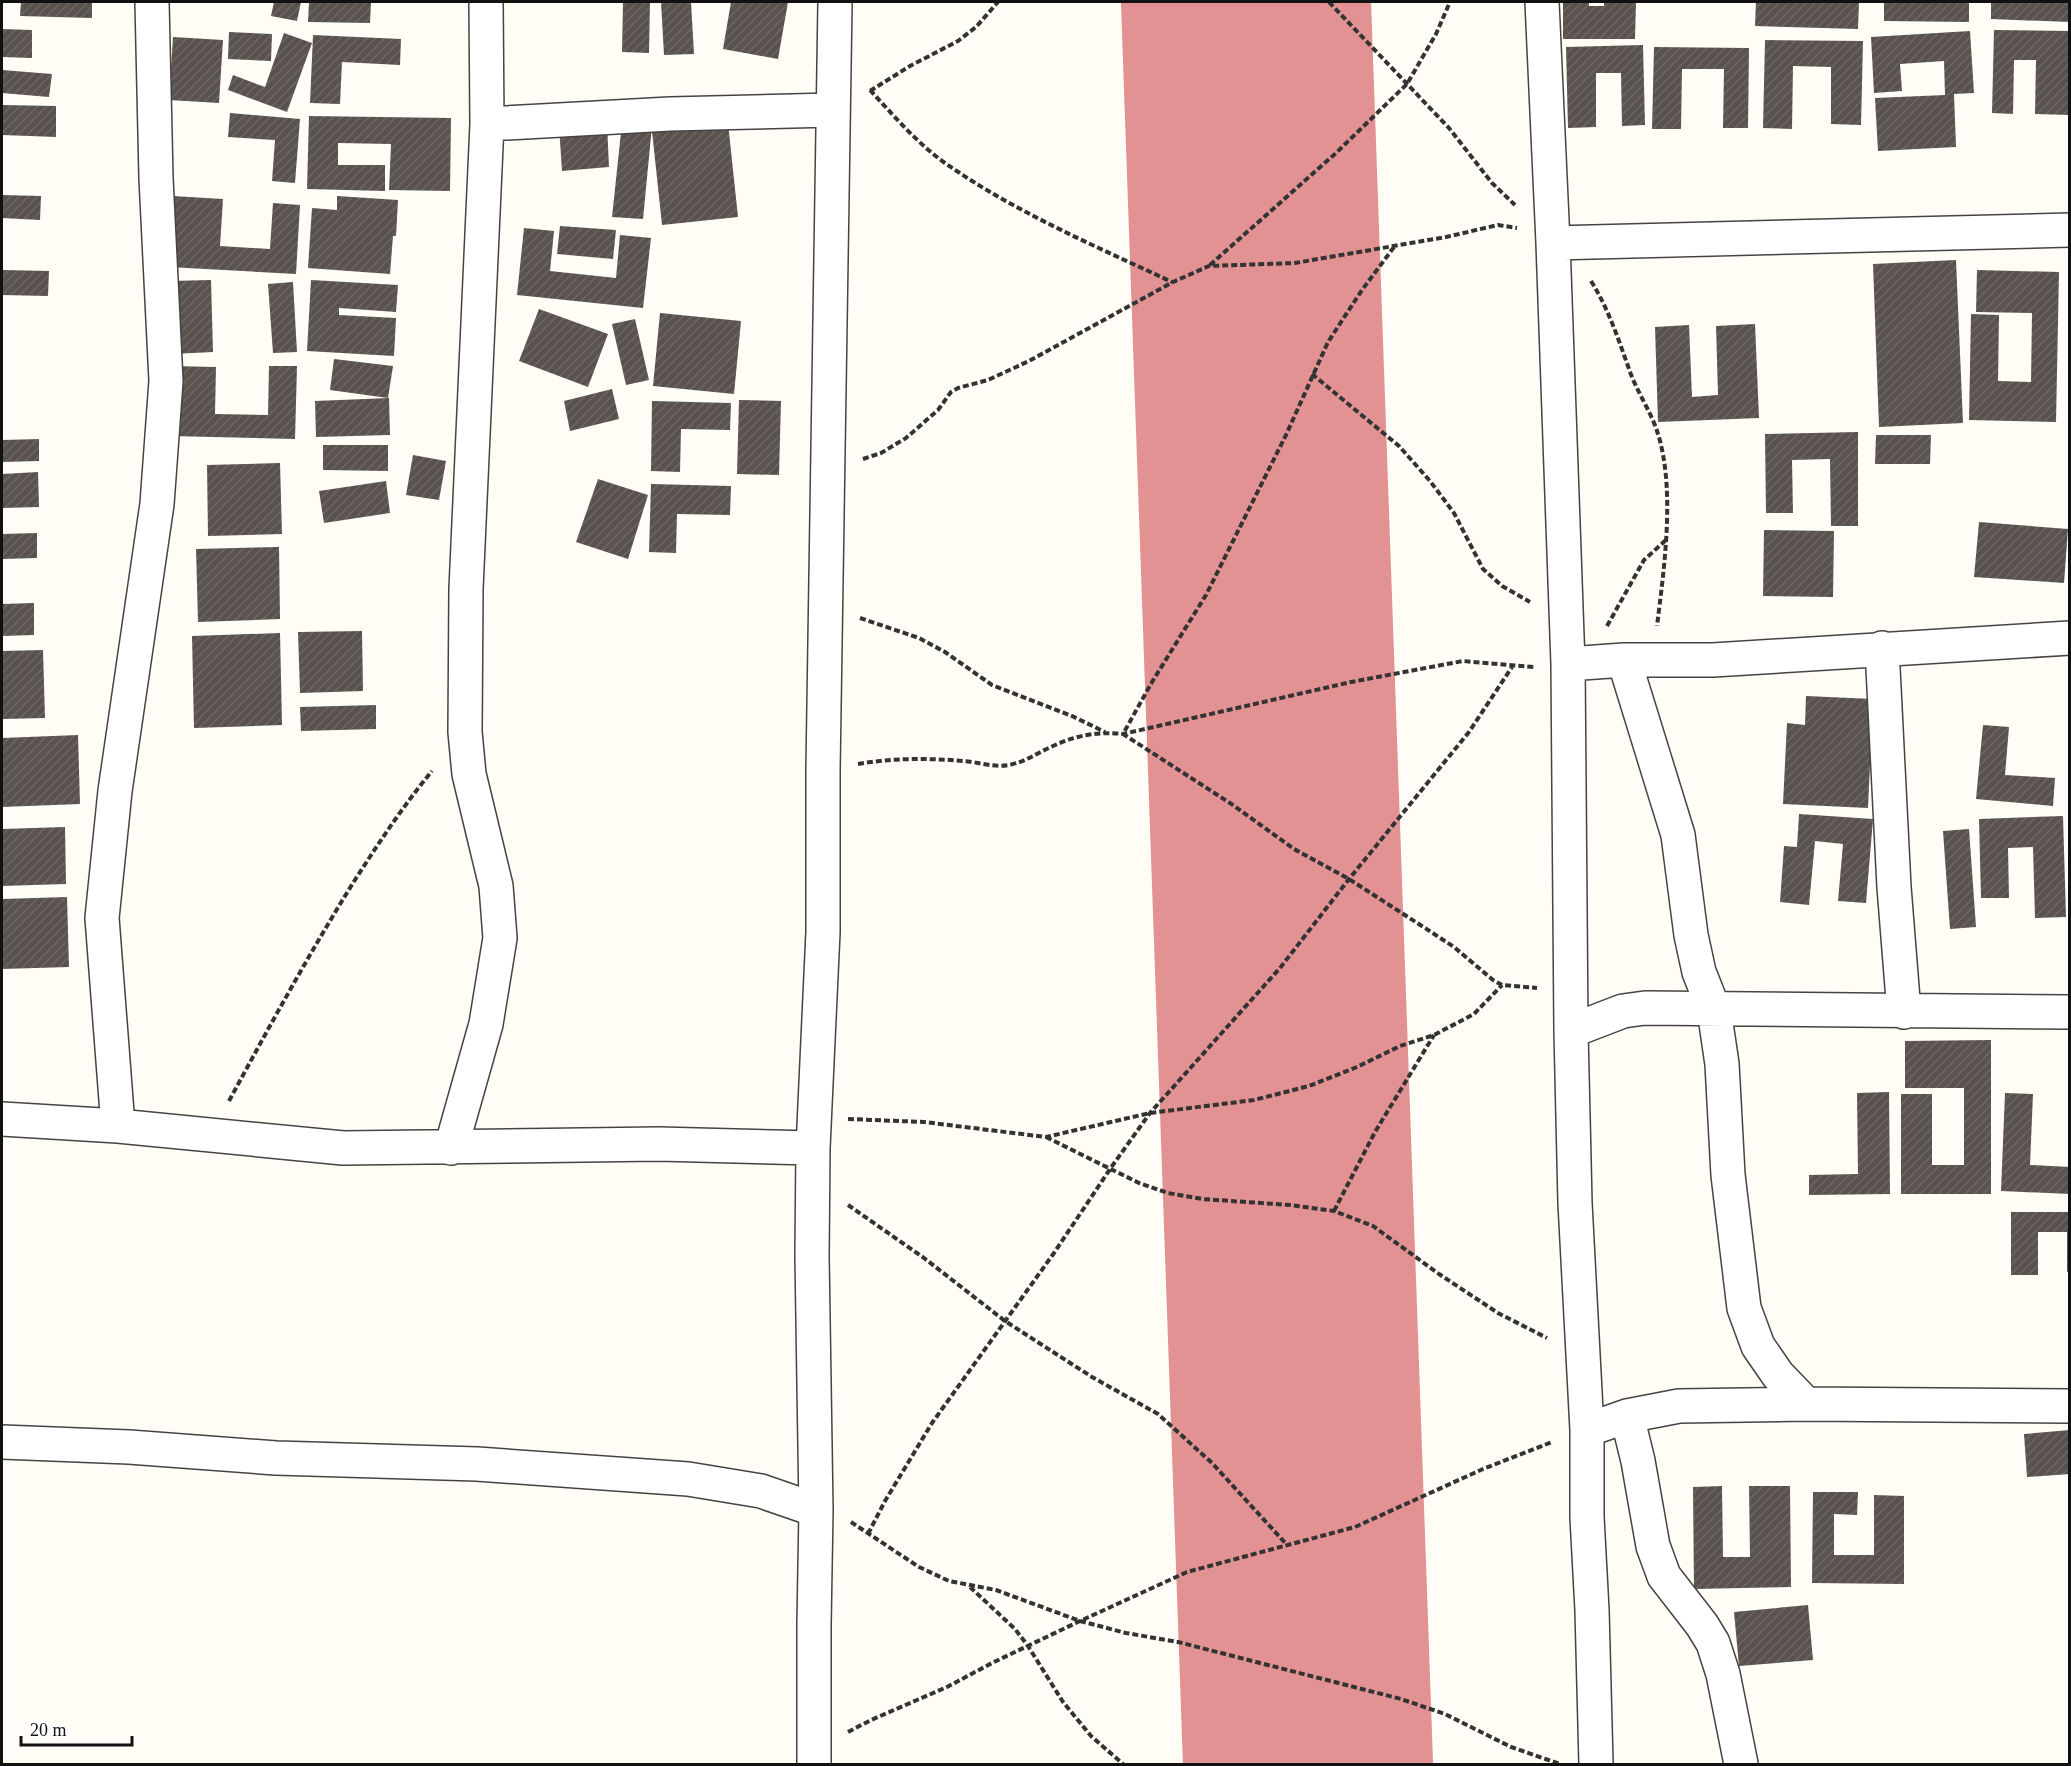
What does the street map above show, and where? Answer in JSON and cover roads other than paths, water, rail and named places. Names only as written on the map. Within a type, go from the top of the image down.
[{"type":"street","points":[[117,1126],[102,918],[115,791],[157,504],[166,381],[156,178],[152,2]]},
{"type":"street","points":[[452,1148],[486,1024],[500,938],[496,886],[468,774],[465,732],[466,589],[487,124],[486,2]]},
{"type":"street","points":[[814,1757],[816,1510],[812,1256],[814,1134],[823,932],[823,770],[835,2]]},
{"type":"street","points":[[1542,2],[1559,243],[1566,626],[1574,664],[1570,990],[1575,1203],[1587,1430],[1587,1517],[1596,1764]]},
{"type":"street","points":[[487,124],[670,114],[832,110]]},
{"type":"street","points":[[1559,243],[2070,231]]},
{"type":"street","points":[[1574,664],[1638,660],[1713,660],[2070,638]]},
{"type":"street","points":[[1882,648],[1894,887],[1904,1012]]},
{"type":"street","points":[[1638,660],[1678,836],[1691,935],[1699,972],[1714,1010],[1722,1064],[1728,1175],[1744,1308],[1758,1346],[1778,1376],[1806,1404]]},
{"type":"street","points":[[1571,1031],[1623,1011],[1672,1008],[2070,1012]]},
{"type":"street","points":[[2,1119],[117,1126],[344,1148],[659,1143],[814,1134]]},
{"type":"street","points":[[1587,1430],[1627,1416],[1679,1406],[1806,1404],[2070,1406]]},
{"type":"street","points":[[1627,1416],[1653,1546],[1664,1576],[1713,1643],[1723,1674],[1741,1764]]},
{"type":"street","points":[[2,1442],[129,1447],[276,1458],[477,1464],[688,1479],[761,1491],[816,1510]]}]
